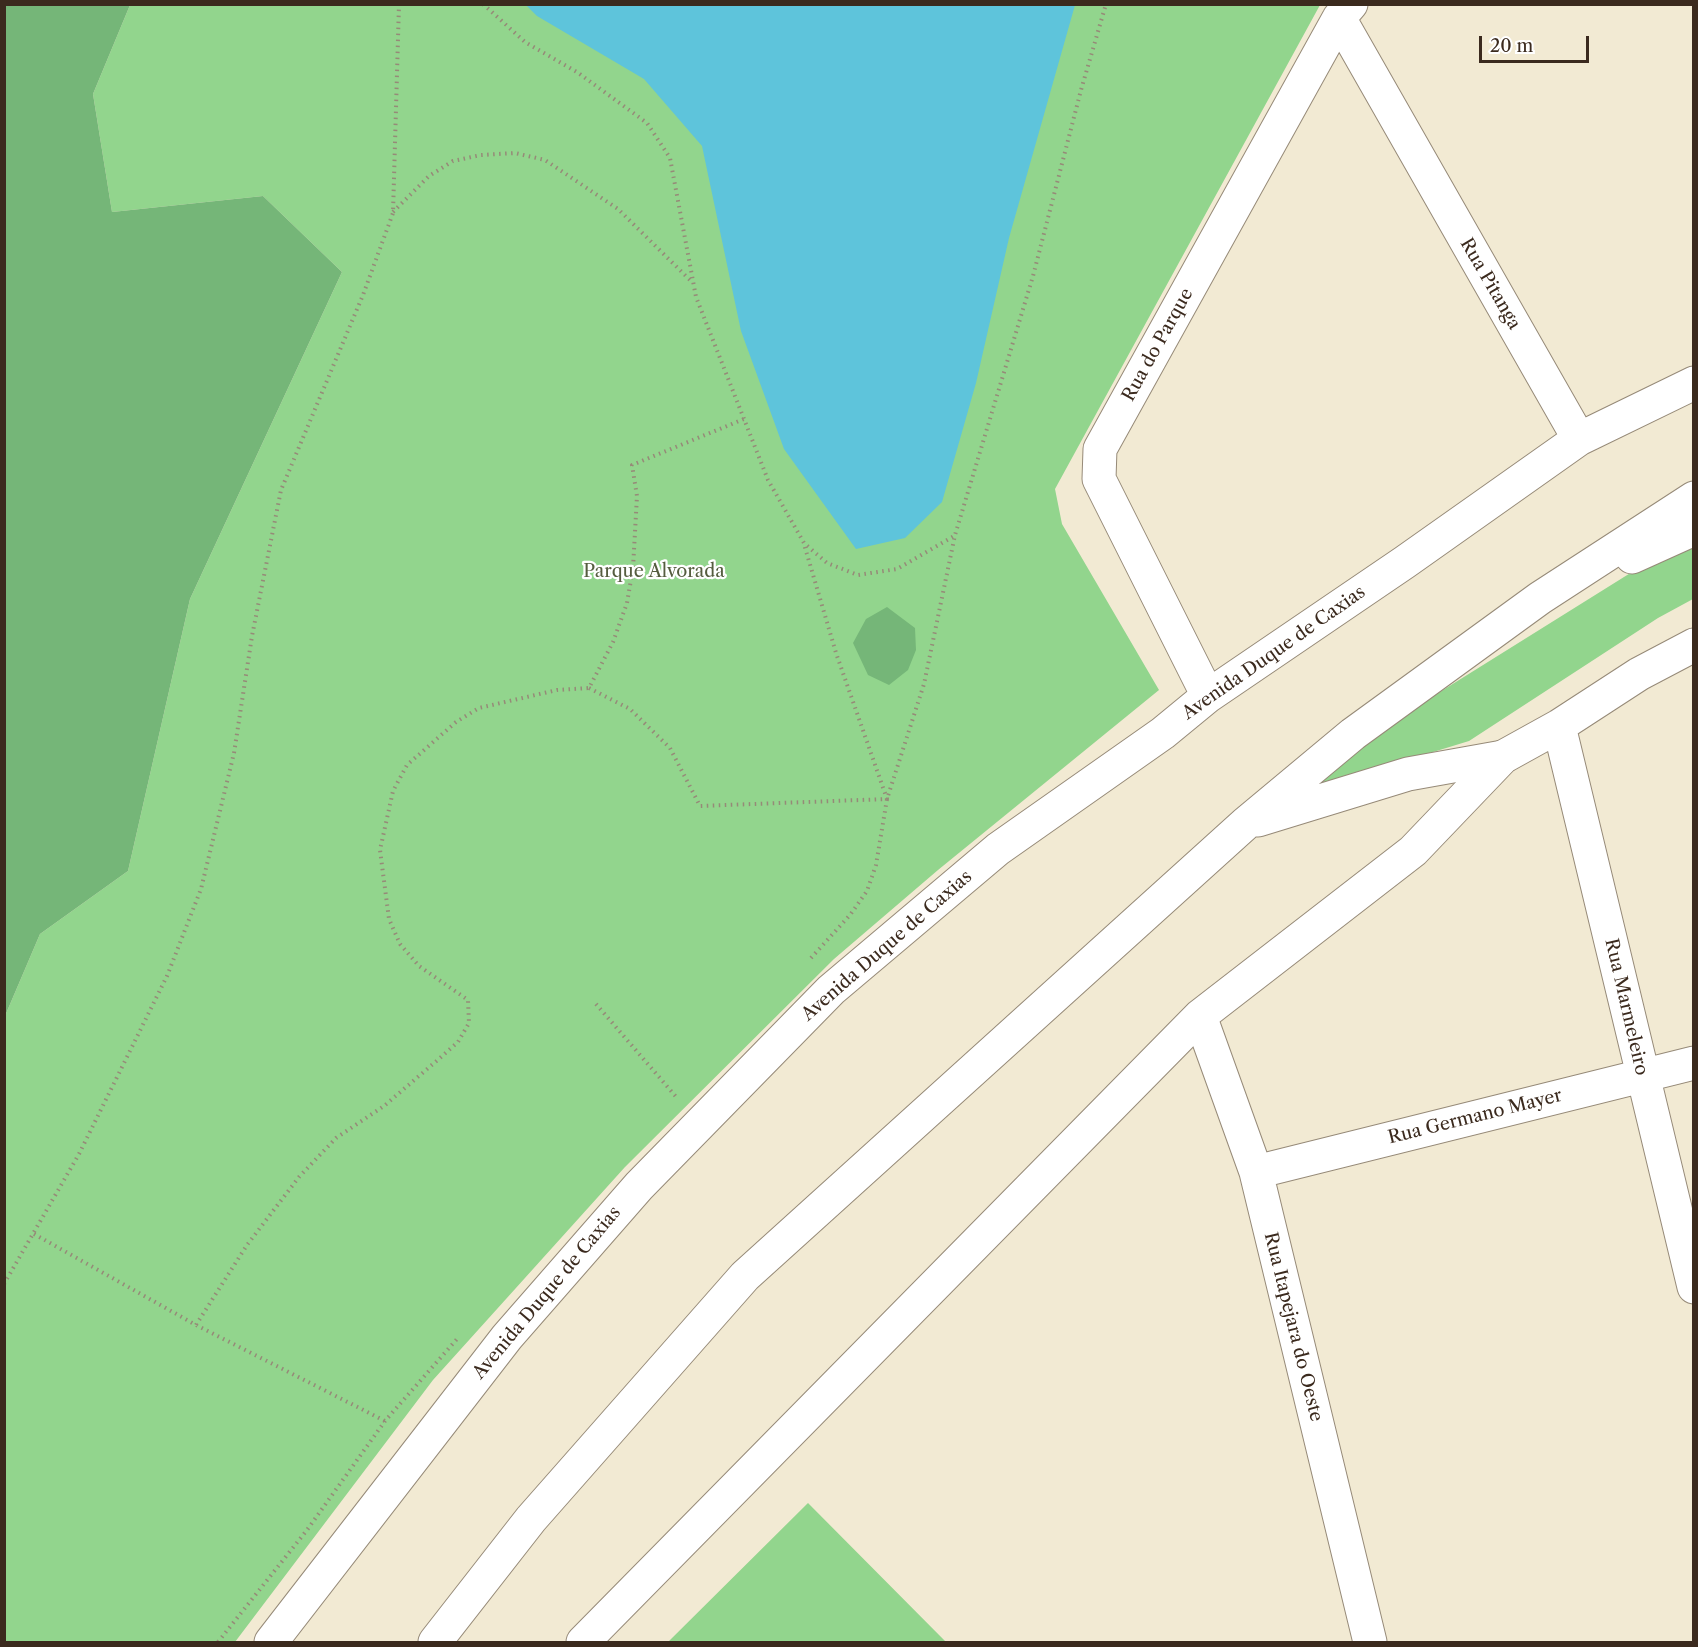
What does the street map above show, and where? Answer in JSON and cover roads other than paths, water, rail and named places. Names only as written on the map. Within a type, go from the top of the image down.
[{"type":"main road","name":"Rua Pitanga","points":[[1345,11],[1579,439]]},
{"type":"main road","name":"Rua do Parque","points":[[1208,696],[1099,479],[1100,449],[1345,11]]},
{"type":"main road","points":[[1579,439],[1694,383]]},
{"type":"main road","name":"Avenida Duque de Caxias","points":[[271,1642],[507,1337],[639,1186],[831,990],[998,849],[1163,733],[1208,696],[1405,562],[1579,439]]},
{"type":"main road","points":[[435,1642],[531,1520],[745,1276],[1245,824],[1353,734],[1540,598],[1694,498]]},
{"type":"main road","points":[[1540,598],[1694,529]]},
{"type":"main road","points":[[583,1642],[1200,1016],[1413,851],[1503,757],[1559,726],[1639,674],[1694,645]]},
{"type":"main road","name":"Rua Marmeleiro","points":[[1559,726],[1641,1075],[1694,1287]]},
{"type":"main road","points":[[1245,824],[1408,774],[1503,757]]},
{"type":"main road","name":"Rua Itapejara do Oeste","points":[[1200,1016],[1256,1172],[1370,1642]]},
{"type":"main road","name":"Rua Germano Mayer","points":[[1256,1172],[1694,1063]]},
{"type":"water","points":[[526,5],[1075,5],[1009,238],[976,383],[942,502],[905,538],[856,549],[784,449],[741,331],[702,146],[644,79],[537,16]]},
{"type":"park label","name":"Parque Alvorada","points":[[654,572]]}]
